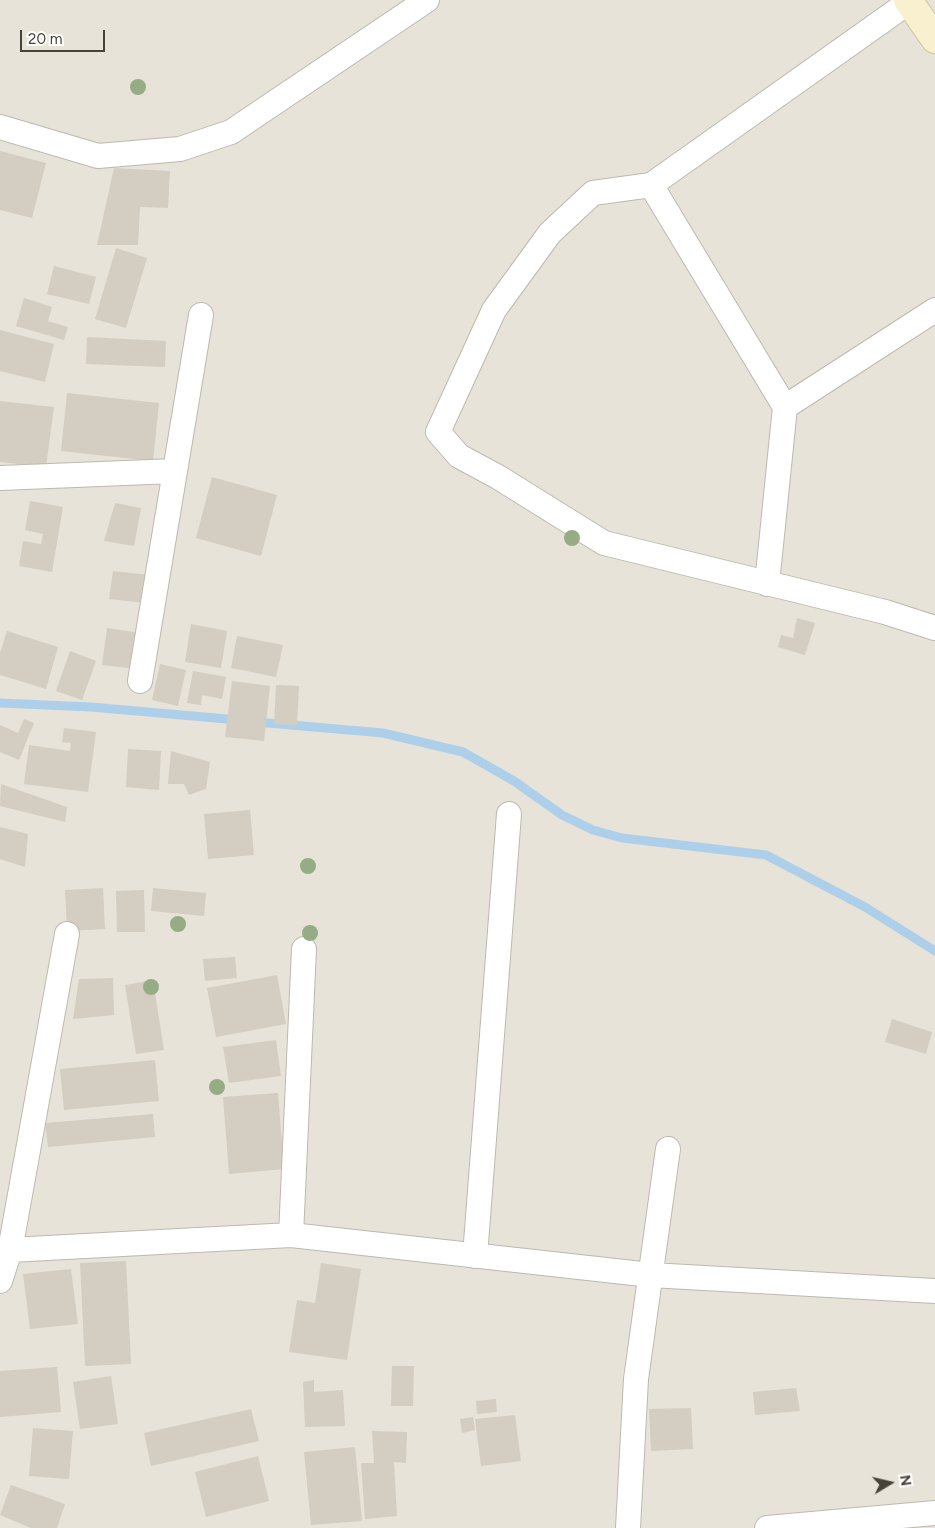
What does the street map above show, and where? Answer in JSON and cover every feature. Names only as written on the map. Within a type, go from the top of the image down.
[{"type":"main road","points":[[908,1],[935,39]]},
{"type":"street","points":[[0,127],[98,156],[180,149],[231,132],[427,0]]},
{"type":"street","points":[[908,1],[651,184],[593,193],[550,233],[494,310],[438,432],[459,456],[498,477],[604,543],[885,612],[935,628]]},
{"type":"street","points":[[651,184],[785,407],[766,584]]},
{"type":"street","points":[[785,407],[935,310]]},
{"type":"street","points":[[140,681],[201,315]]},
{"type":"street","points":[[0,478],[175,471]]},
{"type":"street","points":[[475,1256],[509,814]]},
{"type":"street","points":[[0,1280],[10,1250],[67,934]]},
{"type":"street","points":[[291,1235],[304,949]]},
{"type":"street","points":[[628,1528],[636,1379],[668,1148]]},
{"type":"street","points":[[10,1250],[291,1235],[651,1275],[935,1291]]},
{"type":"street","points":[[767,1528],[935,1513]]},
{"type":"shaded area","points":[[0,0],[935,0],[935,1528],[0,1528]]},
{"type":"building","points":[[0,151],[46,163],[32,218],[0,210]]},
{"type":"building","points":[[114,168],[170,171],[168,208],[140,207],[138,245],[97,245]]},
{"type":"building","points":[[116,248],[147,258],[126,328],[95,319]]},
{"type":"building","points":[[54,266],[96,277],[89,304],[47,294]]},
{"type":"building","points":[[24,298],[52,307],[48,321],[68,327],[64,340],[16,326]]},
{"type":"building","points":[[0,330],[54,344],[45,382],[0,371]]},
{"type":"building","points":[[87,337],[166,341],[165,367],[86,364]]},
{"type":"building","points":[[67,393],[159,403],[153,461],[61,451]]},
{"type":"building","points":[[0,401],[54,407],[46,467],[0,462]]},
{"type":"building","points":[[212,477],[277,495],[261,556],[196,538]]},
{"type":"building","points":[[30,501],[63,507],[52,572],[19,566],[23,541],[41,544],[43,534],[25,530]]},
{"type":"building","points":[[115,503],[141,508],[134,546],[104,541]]},
{"type":"building","points":[[113,571],[150,575],[146,603],[109,599]]},
{"type":"building","points":[[797,618],[815,623],[805,655],[778,647],[781,635],[793,638]]},
{"type":"building","points":[[191,624],[227,631],[221,668],[185,662]]},
{"type":"building","points":[[107,628],[141,633],[137,669],[102,665]]},
{"type":"building","points":[[7,631],[58,647],[46,689],[0,675],[0,653]]},
{"type":"building","points":[[237,636],[283,645],[276,677],[231,668]]},
{"type":"building","points":[[70,651],[96,661],[82,700],[56,691]]},
{"type":"building","points":[[160,664],[186,670],[178,706],[152,700]]},
{"type":"building","points":[[193,671],[226,677],[222,699],[202,695],[201,705],[187,703]]},
{"type":"building","points":[[232,681],[270,686],[264,741],[225,737]]},
{"type":"building","points":[[276,685],[299,686],[297,725],[274,724]]},
{"type":"building","points":[[24,719],[34,723],[19,760],[0,752],[0,725],[18,733]]},
{"type":"building","points":[[64,728],[96,732],[88,792],[24,784],[29,745],[70,751],[71,743],[62,742]]},
{"type":"building","points":[[128,749],[161,751],[159,790],[126,787]]},
{"type":"building","points":[[171,751],[210,762],[206,789],[189,795],[184,784],[168,784]]},
{"type":"building","points":[[1,784],[67,807],[65,822],[0,806]]},
{"type":"building","points":[[250,810],[254,855],[208,859],[204,814]]},
{"type":"building","points":[[0,827],[28,834],[25,867],[0,859]]},
{"type":"building","points":[[103,888],[105,929],[67,931],[65,890]]},
{"type":"building","points":[[153,888],[206,893],[204,916],[151,911]]},
{"type":"building","points":[[144,890],[145,932],[117,932],[116,891]]},
{"type":"building","points":[[235,957],[237,978],[205,981],[203,959]]},
{"type":"building","points":[[277,975],[286,1024],[216,1037],[207,988]]},
{"type":"building","points":[[113,978],[114,1015],[73,1019],[79,979]]},
{"type":"building","points":[[153,980],[164,1050],[136,1054],[125,985]]},
{"type":"building","points":[[892,1019],[932,1032],[926,1054],[885,1042]]},
{"type":"building","points":[[276,1040],[281,1076],[229,1083],[223,1047]]},
{"type":"building","points":[[155,1060],[159,1101],[64,1110],[60,1069]]},
{"type":"building","points":[[278,1093],[284,1169],[229,1174],[223,1097]]},
{"type":"building","points":[[153,1114],[155,1137],[48,1147],[45,1123]]},
{"type":"building","points":[[126,1261],[131,1364],[85,1366],[80,1263]]},
{"type":"building","points":[[321,1263],[361,1269],[347,1360],[289,1352],[297,1300],[315,1303]]},
{"type":"building","points":[[71,1269],[78,1324],[30,1329],[23,1274]]},
{"type":"building","points":[[392,1366],[414,1366],[413,1406],[391,1406]]},
{"type":"building","points":[[57,1367],[61,1412],[0,1417],[0,1371]]},
{"type":"building","points":[[111,1376],[118,1424],[80,1429],[73,1382]]},
{"type":"building","points":[[314,1380],[314,1392],[343,1390],[345,1426],[305,1427],[303,1382]]},
{"type":"building","points":[[796,1388],[800,1411],[755,1415],[753,1392]]},
{"type":"building","points":[[496,1399],[497,1412],[477,1414],[476,1401]]},
{"type":"building","points":[[691,1408],[693,1449],[651,1451],[649,1409]]},
{"type":"building","points":[[251,1409],[259,1441],[151,1466],[144,1433]]},
{"type":"building","points":[[515,1415],[521,1461],[481,1466],[475,1419]]},
{"type":"building","points":[[473,1417],[475,1430],[462,1433],[460,1419]]},
{"type":"building","points":[[33,1428],[73,1431],[69,1479],[29,1476]]},
{"type":"building","points":[[372,1431],[407,1432],[406,1463],[394,1462],[397,1516],[365,1519],[361,1463],[374,1463]]},
{"type":"building","points":[[355,1447],[362,1521],[311,1525],[304,1452]]},
{"type":"building","points":[[258,1456],[269,1501],[206,1517],[195,1472]]},
{"type":"building","points":[[11,1485],[65,1504],[57,1528],[31,1528],[0,1515]]},
{"type":"waterway","points":[[0,703],[91,707],[238,720]]},
{"type":"waterway","points":[[256,722],[383,733],[463,752],[514,781],[562,815],[593,830],[622,838],[766,855],[865,907],[935,951]]}]
